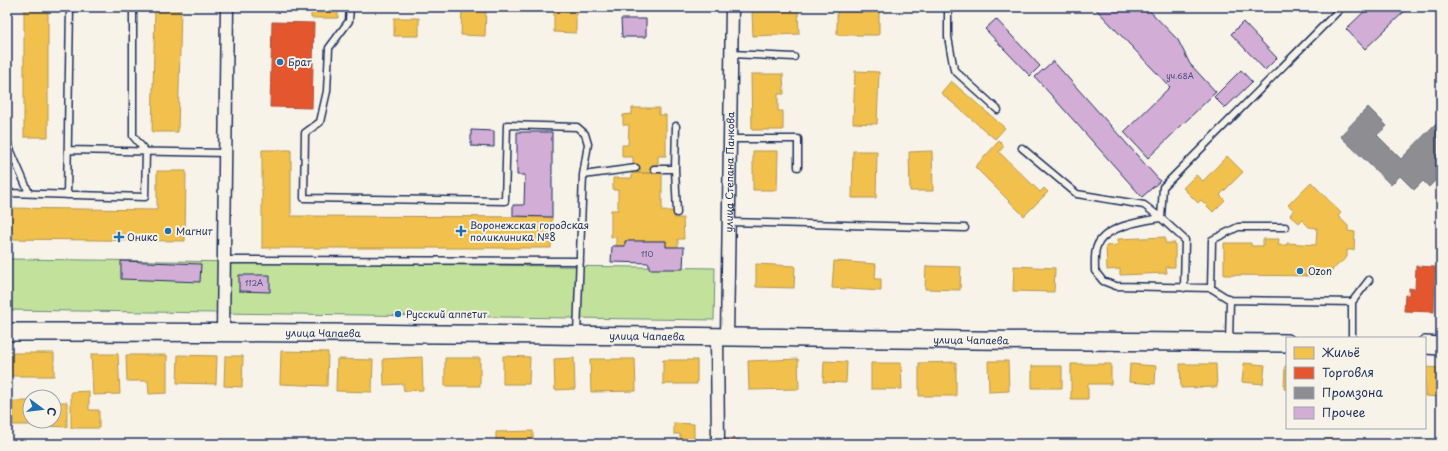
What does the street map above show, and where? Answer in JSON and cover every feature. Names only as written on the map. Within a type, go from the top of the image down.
[{"type":"street","points":[[223,332],[224,153],[227,7]]},
{"type":"street","name":"улица Степана Панкова","points":[[718,444],[731,139],[732,7]]},
{"type":"street","name":"улица Чапаева","points":[[7,332],[223,332],[577,335],[722,338],[1286,342]]},
{"type":"street","points":[[1426,345],[1441,346]]},
{"type":"lane","points":[[67,194],[70,7]]},
{"type":"lane","points":[[7,193],[145,197],[146,152],[133,136],[133,7]]},
{"type":"lane","points":[[350,7],[349,21],[329,48],[327,91],[320,122],[305,133],[304,198],[506,201],[507,126],[578,127],[585,134],[588,144],[584,175],[577,335]]},
{"type":"lane","points":[[948,7],[948,37],[954,70],[998,110]]},
{"type":"lane","points":[[1161,218],[1162,187],[1342,7]]},
{"type":"lane","points":[[731,54],[794,58]]},
{"type":"lane","points":[[676,126],[675,169],[678,213]]},
{"type":"lane","points":[[731,139],[798,139],[798,168]]},
{"type":"lane","points":[[7,142],[29,193]]},
{"type":"lane","points":[[1022,148],[1076,194],[1144,205],[1161,218],[1185,240],[1184,288]]},
{"type":"lane","points":[[68,150],[224,153]]},
{"type":"lane","points":[[584,175],[636,168]]},
{"type":"lane","points":[[654,169],[675,169]]},
{"type":"lane","points":[[1161,218],[1129,224],[1107,233],[1097,246],[1094,271],[1103,281],[1116,286],[1211,288],[1230,300],[1352,302]]},
{"type":"lane","points":[[728,222],[965,228]]},
{"type":"lane","points":[[1211,288],[1212,240],[1238,227],[1285,227]]},
{"type":"lane","points":[[223,260],[580,261]]},
{"type":"lane","points":[[1352,337],[1352,302],[1369,280]]},
{"type":"lane","points":[[1228,342],[1230,300]]},
{"type":"green space","points":[[7,259],[715,268],[714,320],[7,310]]},
{"type":"building: Жильё","points":[[24,7],[48,7],[48,137],[24,137]]},
{"type":"building: Жильё","points":[[155,7],[181,7],[178,132],[152,132]]},
{"type":"building: Жильё","points":[[311,7],[338,7],[338,18],[311,18]]},
{"type":"building: Жильё","points":[[462,8],[486,9],[485,36],[461,35]]},
{"type":"building: Жильё","points":[[798,10],[799,34],[753,36],[752,12]]},
{"type":"building: Жильё","points":[[554,11],[576,11],[576,33],[554,32]]},
{"type":"building: Жильё","points":[[837,12],[879,12],[879,35],[837,35]]},
{"type":"building: Жильё","points":[[394,18],[419,18],[419,36],[394,36]]},
{"type":"building: Жильё","points":[[855,71],[879,72],[877,124],[853,123]]},
{"type":"building: Жильё","points":[[751,74],[783,74],[784,94],[778,94],[778,111],[783,111],[783,130],[752,130]]},
{"type":"building: Жильё","points":[[951,81],[1005,128],[995,139],[941,93]]},
{"type":"building: Жильё","points":[[632,108],[659,108],[659,115],[666,115],[666,156],[658,156],[658,165],[654,165],[654,173],[636,173],[636,164],[633,164],[633,157],[622,157],[622,145],[628,145],[629,125],[623,125],[623,115],[632,114]]},
{"type":"building: Жильё","points":[[999,141],[1004,146],[999,152],[1040,192],[1044,188],[1048,192],[1024,216],[975,167]]},
{"type":"building: Жильё","points":[[262,150],[291,150],[291,216],[552,217],[551,248],[262,248]]},
{"type":"building: Жильё","points":[[753,151],[778,151],[777,190],[753,190]]},
{"type":"building: Жильё","points":[[853,151],[877,151],[876,198],[852,198]]},
{"type":"building: Жильё","points":[[932,151],[933,191],[910,191],[909,152]]},
{"type":"building: Жильё","points":[[1227,156],[1243,172],[1220,195],[1225,200],[1213,212],[1201,200],[1198,203],[1183,188],[1196,175],[1203,181]]},
{"type":"building: Жильё","points":[[157,171],[186,171],[185,241],[7,239],[7,208],[157,210]]},
{"type":"building: Жильё","points":[[632,173],[662,173],[662,211],[675,211],[674,218],[683,218],[684,239],[678,239],[678,247],[666,247],[666,241],[625,241],[625,246],[616,246],[616,237],[611,237],[611,210],[618,210],[618,190],[613,190],[613,178],[632,178]]},
{"type":"building: Жильё","points":[[1311,182],[1341,213],[1338,216],[1348,226],[1348,231],[1355,232],[1354,250],[1347,250],[1347,257],[1325,276],[1224,275],[1224,243],[1251,243],[1251,246],[1263,246],[1263,239],[1279,239],[1278,245],[1287,245],[1287,243],[1316,245],[1317,228],[1309,227],[1302,220],[1299,223],[1290,215],[1294,210],[1288,205]]},
{"type":"building: Жильё","points":[[1165,237],[1165,243],[1175,243],[1175,267],[1166,267],[1167,273],[1120,275],[1120,269],[1107,270],[1106,246],[1118,245],[1118,239]]},
{"type":"building: Жильё","points":[[834,261],[876,264],[875,279],[881,279],[881,291],[832,288]]},
{"type":"building: Жильё","points":[[756,264],[795,266],[794,288],[756,287]]},
{"type":"building: Жильё","points":[[926,266],[961,267],[960,290],[925,289]]},
{"type":"building: Жильё","points":[[1014,266],[1055,268],[1054,292],[1013,291]]},
{"type":"building: Жильё","points":[[281,351],[328,352],[327,386],[280,384]]},
{"type":"building: Жильё","points":[[7,353],[54,353],[54,376],[7,376]]},
{"type":"building: Жильё","points":[[91,354],[118,354],[120,394],[93,395]]},
{"type":"building: Жильё","points":[[126,355],[167,355],[167,393],[149,394],[148,381],[127,381]]},
{"type":"building: Жильё","points":[[178,355],[217,356],[216,384],[177,383]]},
{"type":"building: Жильё","points":[[225,356],[243,356],[242,387],[224,386]]},
{"type":"building: Жильё","points":[[503,356],[530,357],[529,384],[503,384]]},
{"type":"building: Жильё","points":[[422,357],[423,390],[404,391],[403,384],[384,385],[383,359]]},
{"type":"building: Жильё","points":[[445,358],[480,358],[480,386],[445,386]]},
{"type":"building: Жильё","points":[[574,358],[575,389],[555,390],[554,359]]},
{"type":"building: Жильё","points":[[337,359],[373,360],[372,392],[336,391]]},
{"type":"building: Жильё","points":[[590,359],[635,359],[636,391],[591,392]]},
{"type":"building: Жильё","points":[[798,359],[799,389],[749,390],[748,361]]},
{"type":"building: Жильё","points":[[663,360],[697,360],[697,384],[663,384]]},
{"type":"building: Жильё","points":[[824,361],[847,362],[846,383],[823,382]]},
{"type":"building: Жильё","points":[[988,361],[1008,361],[1009,391],[989,392]]},
{"type":"building: Жильё","points":[[956,362],[956,396],[919,396],[919,363]]},
{"type":"building: Жильё","points":[[871,363],[901,363],[902,389],[871,389]]},
{"type":"building: Жильё","points":[[1244,363],[1265,365],[1263,384],[1242,382]]},
{"type":"building: Жильё","points":[[1071,364],[1111,364],[1111,384],[1088,384],[1088,399],[1071,399]]},
{"type":"building: Жильё","points":[[1130,364],[1156,366],[1155,384],[1129,382]]},
{"type":"building: Жильё","points":[[1180,364],[1216,364],[1217,387],[1181,388]]},
{"type":"building: Жильё","points":[[1032,366],[1062,366],[1062,388],[1032,388]]},
{"type":"building: Жильё","points":[[1285,366],[1286,366],[1286,389],[1284,389]]},
{"type":"building: Жильё","points":[[1426,367],[1441,368],[1441,397],[1426,396]]},
{"type":"building: Жильё","points":[[89,391],[89,410],[99,410],[99,428],[71,428],[71,392]]},
{"type":"building: Жильё","points":[[13,401],[22,401],[22,425],[13,425]]},
{"type":"building: Жильё","points":[[62,402],[67,402],[67,427],[62,427]]},
{"type":"building: Жильё","points":[[674,423],[694,424],[694,444],[680,444],[680,434],[674,434]]},
{"type":"building: Жильё","points":[[533,431],[533,444],[496,444],[496,432]]},
{"type":"building: Жильё","points":[[1326,439],[1364,440],[1364,444],[1326,444]]},
{"type":"building: Торговля","points":[[272,22],[314,23],[312,108],[270,107]]},
{"type":"building: Торговля","points":[[1416,266],[1435,267],[1434,312],[1404,311],[1405,295],[1409,295],[1409,288],[1415,289]]},
{"type":"building: Торговля","points":[[727,440],[740,440],[740,444],[728,444]]},
{"type":"building: Промзона","points":[[1368,107],[1387,126],[1377,135],[1401,159],[1441,118],[1441,175],[1429,187],[1423,181],[1414,190],[1400,176],[1391,185],[1340,136]]},
{"type":"building: Прочее","points":[[1094,7],[1146,7],[1178,40],[1190,64],[1216,92],[1148,158],[1124,132],[1170,87]]},
{"type":"building: Прочее","points":[[1369,7],[1409,7],[1365,49],[1346,29]]},
{"type":"building: Прочее","points":[[621,19],[646,19],[646,37],[622,37]]},
{"type":"building: Прочее","points":[[996,19],[1040,66],[1030,76],[985,29]]},
{"type":"building: Прочее","points":[[1243,22],[1277,58],[1265,70],[1231,34]]},
{"type":"building: Прочее","points":[[1053,61],[1160,181],[1142,197],[1035,77]]},
{"type":"building: Прочее","points":[[1241,70],[1252,82],[1225,108],[1214,97]]},
{"type":"building: Прочее","points":[[471,130],[494,131],[494,147],[471,146]]},
{"type":"building: Прочее","points":[[517,132],[552,132],[552,217],[513,216],[513,205],[524,205],[525,175],[517,175]]},
{"type":"building: Прочее","points":[[625,241],[666,241],[666,247],[684,247],[683,269],[649,269],[649,263],[611,262],[612,246],[625,246]]},
{"type":"building: Прочее","points":[[121,261],[201,264],[200,282],[121,279]]},
{"type":"building: Прочее","points":[[239,275],[270,275],[270,292],[239,291]]},
{"type":"place","name":"Брат","points":[[280,62]]},
{"type":"place","name":"Магнит","points":[[168,231]]},
{"type":"place","name":"Воронежская городская поликлиника №8","points":[[461,231]]},
{"type":"place","name":"Оникс","points":[[119,237]]},
{"type":"place","name":"Ozon","points":[[1300,271]]},
{"type":"place","name":"Русский аппетит","points":[[398,314]]}]
